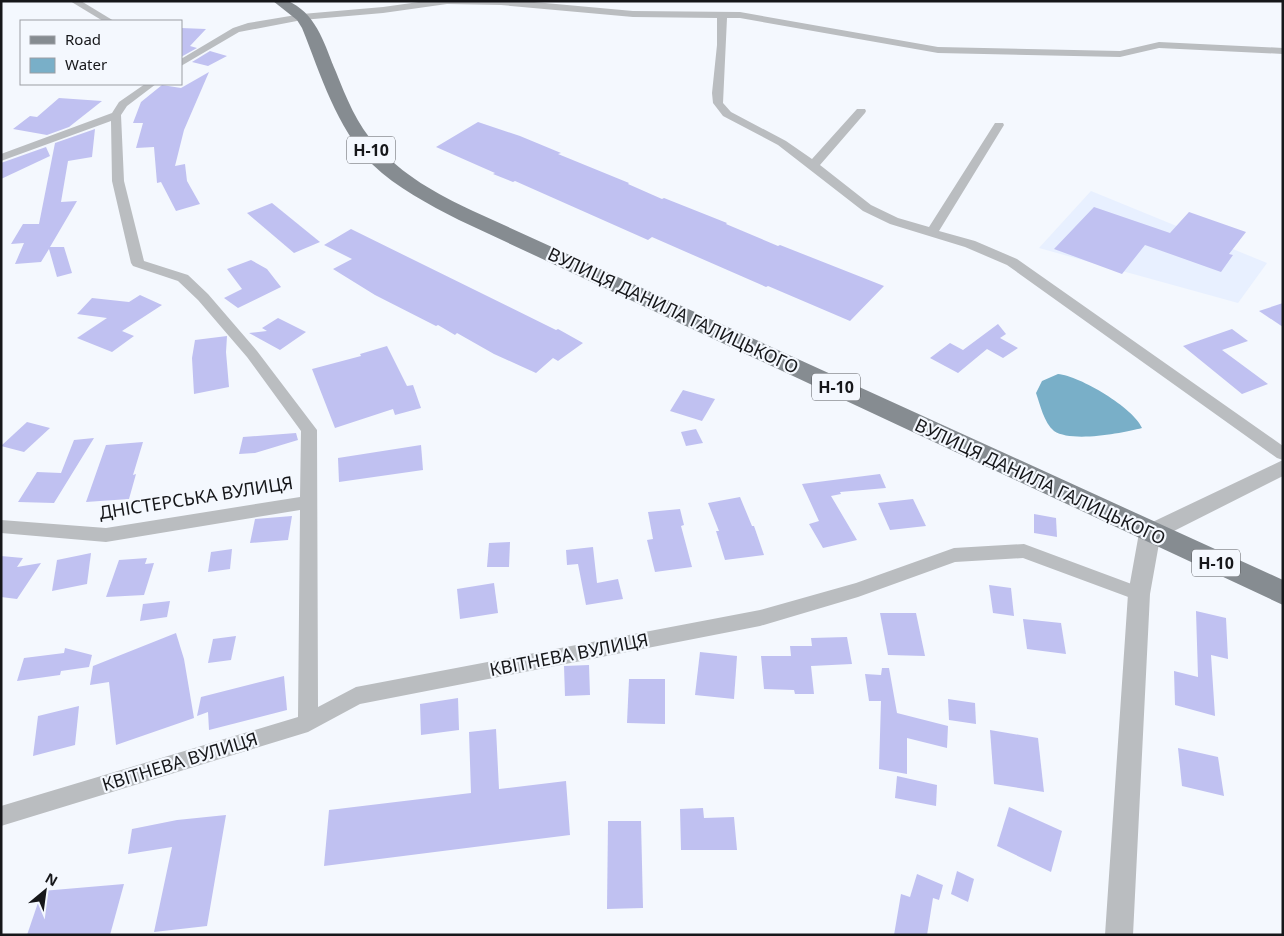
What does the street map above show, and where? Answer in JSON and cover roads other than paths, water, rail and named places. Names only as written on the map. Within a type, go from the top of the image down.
[{"type":"main road","name":"ВУЛИЦЯ ДАНИЛА ГАЛИЦЬКОГО","points":[[280,1],[302,17],[310,28],[355,128],[378,159],[403,180],[436,199],[522,241],[1283,593]]},
{"type":"street","points":[[74,1],[107,20]]},
{"type":"street","points":[[182,62],[236,30],[248,26],[302,17],[447,2],[485,1],[633,14],[740,15],[938,50],[1120,54],[1159,45],[1283,51]]},
{"type":"street","points":[[722,15],[722,46],[717,93],[718,103],[727,114],[782,143],[813,164],[867,208],[894,221],[970,244],[1012,262],[1283,454]]},
{"type":"street","points":[[150,85],[123,104],[116,115],[118,181],[138,263],[183,278],[203,297],[252,354],[309,430],[308,723]]},
{"type":"street","points":[[813,164],[861,110]]},
{"type":"street","points":[[1,158],[116,115]]},
{"type":"street","points":[[932,232],[999,125]]},
{"type":"street","points":[[1118,935],[1139,594],[1150,533],[1283,467]]},
{"type":"street","name":"ДНІСТЕРСЬКА ВУЛИЦЯ","points":[[1,526],[106,535],[308,502]]},
{"type":"street","name":"КВІТНЕВА ВУЛИЦЯ","points":[[1,816],[308,723],[356,696],[760,618],[858,590],[954,555],[1024,550],[1139,594]]},
{"type":"water","points":[[1058,374],[1079,380],[1105,394],[1129,411],[1142,428],[1084,437],[1062,435],[1054,431],[1045,418],[1036,393],[1042,381]]}]
